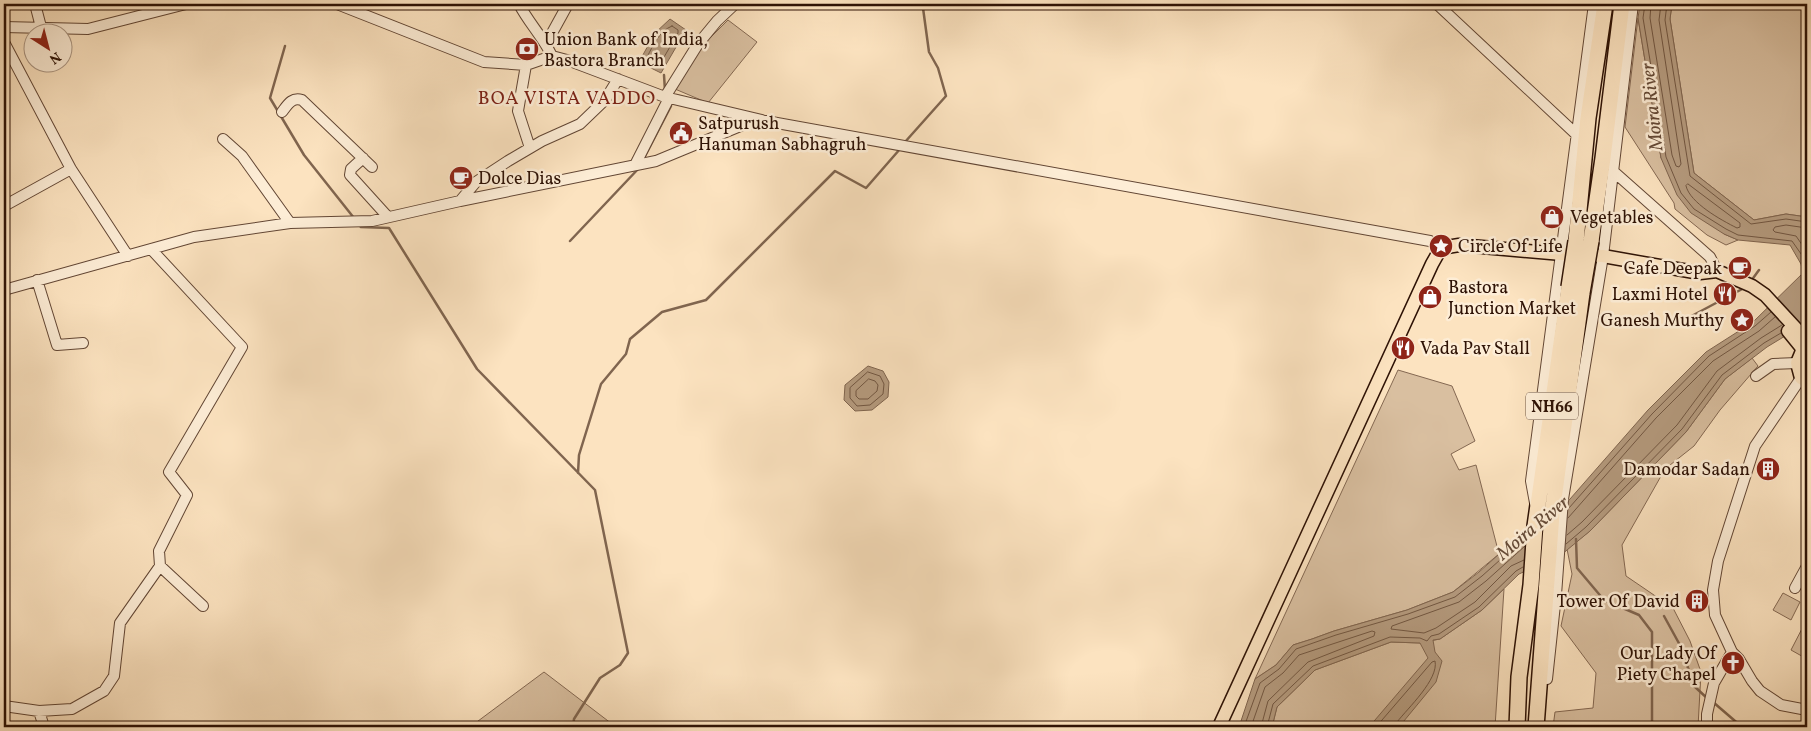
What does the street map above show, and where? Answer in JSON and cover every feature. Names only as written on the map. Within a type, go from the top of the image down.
[{"type":"highway","name":"NH66","points":[[1583,241],[1588,118],[1605,4]]},
{"type":"highway","name":"NH66","points":[[1517,727],[1519,678],[1531,585],[1583,241],[1603,158],[1622,4]]},
{"type":"highway","name":"NH66","points":[[1536,727],[1551,596],[1541,518]]},
{"type":"main road","points":[[1219,727],[1441,248],[1459,245],[1603,256],[1700,273],[1717,271],[1740,280],[1763,298],[1802,346],[1804,380]]},
{"type":"street","points":[[35,4],[40,22]]},
{"type":"street","points":[[72,28],[88,29],[186,4]]},
{"type":"street","points":[[337,4],[484,62],[526,65],[552,56],[667,96],[766,121],[1430,241],[1441,248]]},
{"type":"street","points":[[519,4],[552,56]]},
{"type":"street","points":[[546,44],[568,4]]},
{"type":"street","points":[[639,164],[667,96],[698,44],[717,21],[735,4]]},
{"type":"street","points":[[1437,4],[1577,134]]},
{"type":"street","points":[[1541,518],[1531,481],[1594,4]]},
{"type":"street","points":[[1543,727],[1551,596],[1563,499],[1603,256],[1633,4]]},
{"type":"street","points":[[4,27],[22,27]]},
{"type":"street","points":[[4,42],[71,169],[128,256]]},
{"type":"street","points":[[526,65],[518,110],[530,148]]},
{"type":"street","points":[[460,201],[476,182],[530,148],[580,124],[605,100],[618,79]]},
{"type":"street","points":[[282,112],[292,100],[297,98],[302,100],[372,167]]},
{"type":"street","points":[[4,290],[194,237],[290,223],[372,221],[656,161],[743,126],[766,121]]},
{"type":"street","points":[[223,139],[242,156],[290,223]]},
{"type":"street","points":[[363,158],[351,169],[350,176],[388,218]]},
{"type":"street","points":[[4,206],[71,169]]},
{"type":"street","points":[[1613,170],[1710,257],[1717,271]]},
{"type":"street","points":[[4,706],[39,711],[72,709],[104,691],[114,676],[120,623],[160,566],[159,551],[188,495],[169,472],[242,347],[151,249]]},
{"type":"street","points":[[38,280],[57,344],[83,344]]},
{"type":"street","points":[[1756,376],[1802,346]]},
{"type":"street","points":[[1804,380],[1755,446],[1718,561],[1712,590],[1715,616],[1732,652],[1739,659],[1760,691],[1781,705],[1807,710]]},
{"type":"street","points":[[160,566],[203,606]]},
{"type":"street","points":[[1795,588],[1807,566]]},
{"type":"street","points":[[1707,727],[1707,714],[1714,683],[1732,652]]},
{"type":"street","points":[[39,711],[44,727]]},
{"type":"shaded area","points":[[1672,4],[1807,4],[1807,217],[1786,214],[1754,220],[1694,173],[1670,19]]},
{"type":"shaded area","points":[[1638,18],[1661,158],[1724,234],[1738,240],[1726,245],[1707,235],[1675,209],[1674,203],[1625,127]]},
{"type":"shaded area","points":[[728,20],[757,42],[708,103],[675,89],[703,45]]},
{"type":"shaded area","points":[[1752,358],[1758,366],[1720,410],[1694,446],[1665,469],[1622,545],[1626,576],[1673,608],[1690,641],[1701,672],[1698,727],[1553,727],[1555,712],[1593,708],[1596,673],[1561,626],[1572,574],[1567,549],[1590,531],[1686,432],[1725,379]]},
{"type":"shaded area","points":[[1398,370],[1452,386],[1475,441],[1451,454],[1459,470],[1476,465],[1499,554],[1453,592],[1407,610],[1293,645],[1276,665],[1255,679]]},
{"type":"shaded area","points":[[1504,589],[1495,727],[1272,727],[1277,707],[1315,670],[1391,642],[1420,643],[1440,639],[1482,610]]},
{"type":"shaded area","points":[[1783,593],[1800,602],[1791,620],[1773,610]]},
{"type":"shaded area","points":[[1807,619],[1807,659],[1791,650]]},
{"type":"shaded area","points":[[544,672],[616,727],[470,727]]},
{"type":"water","points":[[1640,4],[1672,4],[1670,19],[1694,173],[1754,220],[1786,214],[1807,217],[1807,321],[1767,347],[1725,379],[1686,432],[1590,531],[1561,555],[1519,574],[1482,610],[1440,639],[1433,640],[1435,652],[1442,661],[1436,682],[1399,727],[1369,727],[1428,658],[1420,643],[1391,642],[1315,670],[1277,707],[1272,727],[1239,727],[1255,679],[1276,665],[1293,645],[1407,610],[1453,592],[1516,539],[1541,525],[1563,507],[1648,410],[1706,352],[1753,322],[1803,273],[1801,264],[1790,245],[1738,240],[1724,234],[1691,213],[1677,195],[1661,158],[1638,18]]},
{"type":"water","points":[[670,19],[686,30],[661,73],[639,62],[655,33]]},
{"type":"water","points":[[868,366],[883,371],[889,382],[888,397],[872,410],[855,411],[844,400],[845,385]]},
{"type":"waterway","points":[[905,142],[946,96],[938,68],[929,52],[923,8],[919,4]]},
{"type":"waterway","points":[[285,46],[270,98],[304,155],[354,218]]},
{"type":"waterway","points":[[664,75],[665,91]]},
{"type":"waterway","points":[[643,160],[671,106],[670,103]]},
{"type":"waterway","points":[[578,473],[579,455],[601,384],[626,354],[630,339],[662,312],[706,300],[835,171],[866,188],[900,149]]},
{"type":"waterway","points":[[570,241],[640,167]]},
{"type":"waterway","points":[[359,225],[361,227],[389,228],[477,369],[595,490],[628,653],[620,665],[600,678],[574,719],[573,727]]},
{"type":"waterway","points":[[1751,281],[1759,270]]},
{"type":"waterway","points":[[1686,319],[1746,287]]},
{"type":"waterway","points":[[1576,539],[1577,568],[1604,600],[1639,615],[1652,632],[1652,727]]},
{"type":"waterway","points":[[1664,616],[1681,647],[1694,686],[1708,699]]},
{"type":"waterway","points":[[1713,702],[1742,727]]},
{"type":"place","name":"Union Bank of India, Bastora Branch","points":[[527,49]]},
{"type":"place","name":"Satpurush Hanuman Sabhagruh","points":[[681,133]]},
{"type":"place","name":"Dolce Dias","points":[[461,178]]},
{"type":"place","name":"Vegetables","points":[[1552,217]]},
{"type":"place","name":"Circle Of Life","points":[[1441,246]]},
{"type":"place","name":"Cafe Deepak","points":[[1740,268]]},
{"type":"place","name":"Laxmi Hotel","points":[[1725,294]]},
{"type":"place","name":"Bastora Junction Market","points":[[1430,297]]},
{"type":"place","name":"Ganesh Murthy","points":[[1742,320]]},
{"type":"place","name":"Vada Pav Stall","points":[[1403,348]]},
{"type":"place","name":"Damodar Sadan","points":[[1768,469]]},
{"type":"place","name":"Tower Of David","points":[[1697,601]]},
{"type":"place","name":"Our Lady Of Piety Chapel","points":[[1733,663]]},
{"type":"district","name":"BOA VISTA VADDO","points":[[567,97]]},
{"type":"water label","name":"Moira River","points":[[1651,107]]},
{"type":"water label","name":"Moira River","points":[[1532,527]]}]
